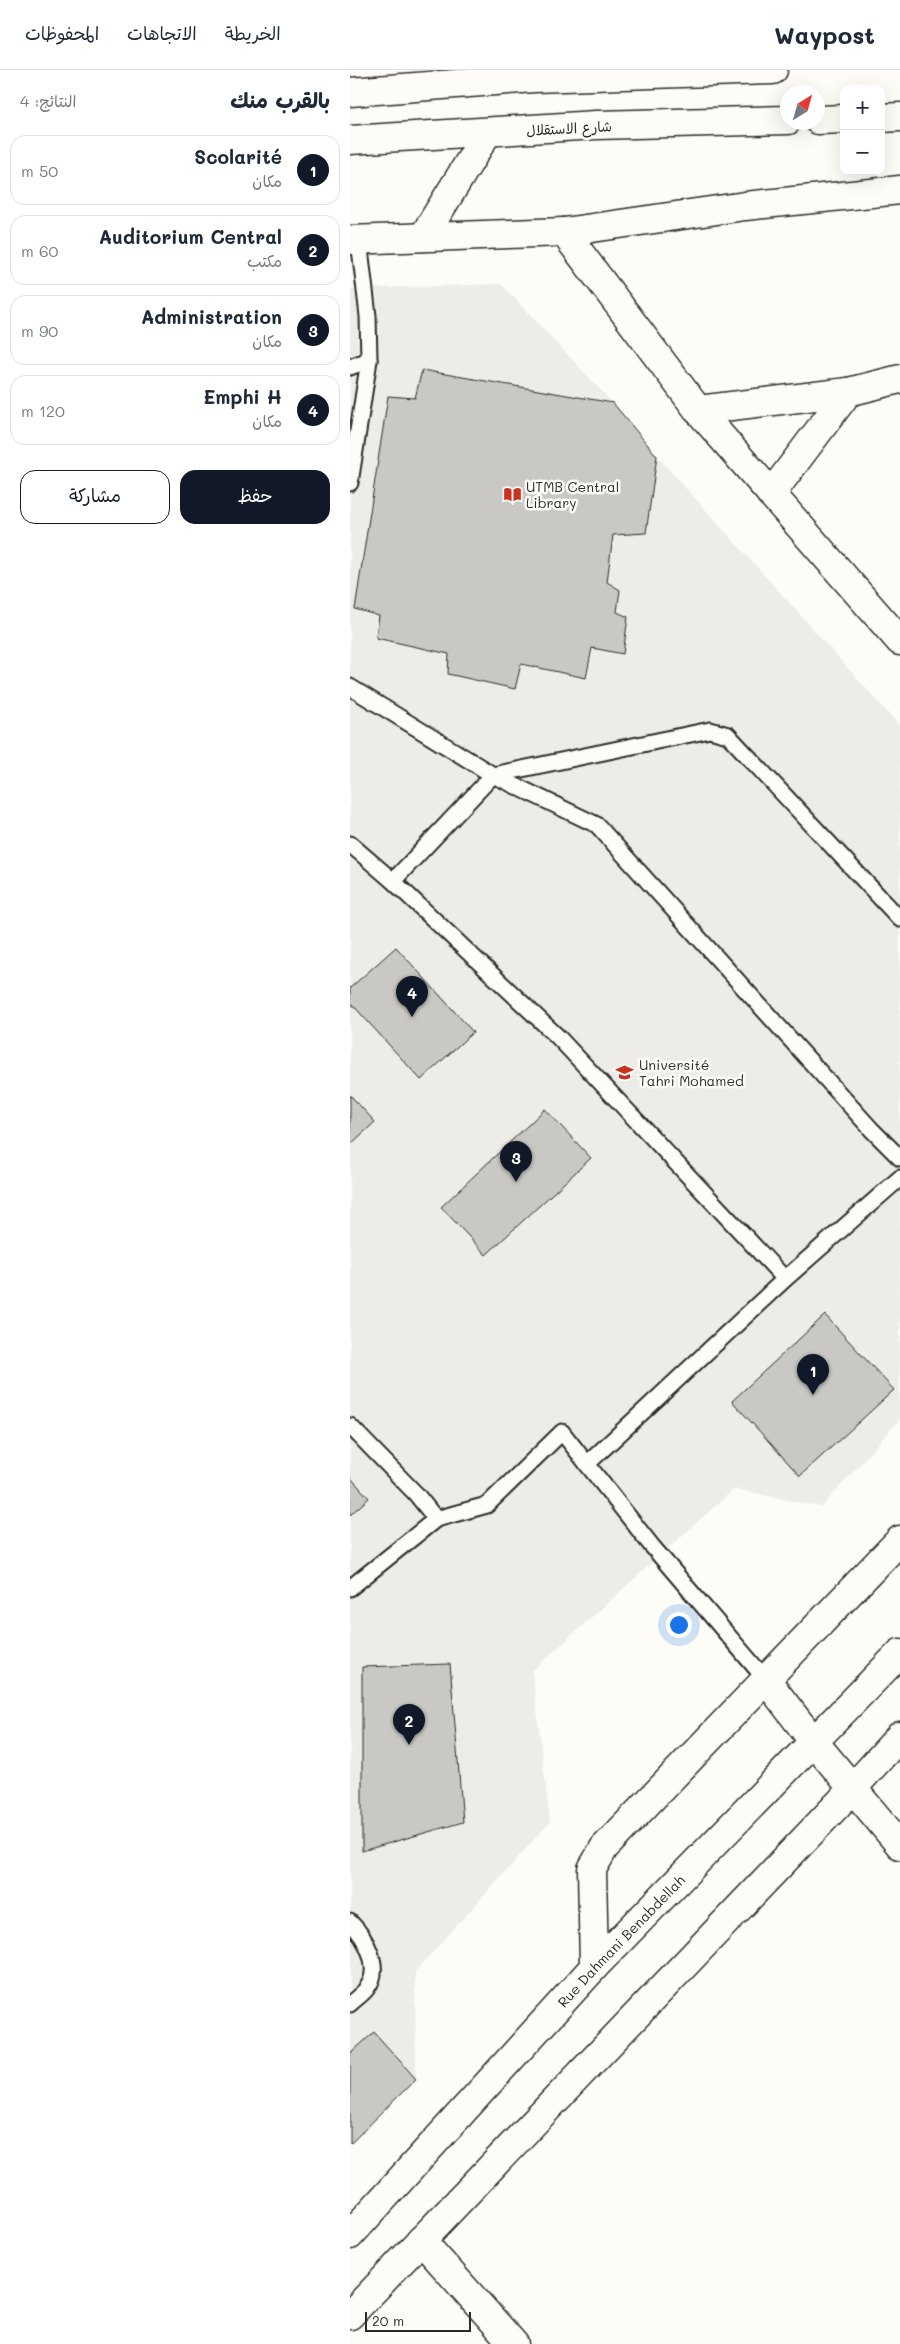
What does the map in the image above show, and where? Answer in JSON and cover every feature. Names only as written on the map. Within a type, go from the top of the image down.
[{"type":"street","points":[[350,92],[534,78],[773,70]]},
{"type":"street","points":[[885,118],[900,117]]},
{"type":"street","points":[[825,120],[840,119]]},
{"type":"street","name":"شارع الاستقلال","points":[[350,140],[596,126],[780,120]]},
{"type":"street","points":[[423,237],[487,133]]},
{"type":"street","points":[[356,236],[423,237],[564,232],[744,206],[900,190]]},
{"type":"street","points":[[564,232],[698,410],[900,641]]},
{"type":"street","points":[[698,410],[848,392],[900,379]]},
{"type":"street","points":[[771,494],[848,392]]},
{"type":"street","points":[[594,1967],[592,1869],[604,1848],[729,1716],[767,1681],[900,1540]]},
{"type":"street","name":"Rue Dahmani Benabdellah","points":[[350,2235],[594,1967],[900,1653]]},
{"type":"street","points":[[767,1681],[852,1789],[900,1845]]},
{"type":"street","points":[[350,2315],[852,1789],[900,1736]]},
{"type":"street","points":[[421,2240],[514,2344]]},
{"type":"lane","points":[[350,483],[369,360],[368,316],[356,236]]},
{"type":"lane","points":[[350,367],[369,360]]},
{"type":"lane","points":[[350,687],[493,775],[597,825],[865,1122],[900,1158]]},
{"type":"lane","points":[[393,882],[493,775],[710,730],[728,735],[900,919]]},
{"type":"lane","points":[[350,844],[558,1037],[785,1279]]},
{"type":"lane","points":[[587,1464],[785,1279],[900,1178]]},
{"type":"lane","points":[[350,1426],[416,1494],[436,1519]]},
{"type":"lane","points":[[350,1588],[436,1519],[487,1505],[562,1432],[651,1545],[767,1681]]},
{"type":"lane","points":[[350,1922],[363,1935],[374,1965],[368,1987],[350,2004]]},
{"type":"shaded area","name":"Université Tahri Mohamed","points":[[501,284],[613,403],[657,456],[900,726],[900,1419],[822,1507],[734,1489],[532,1671],[550,1822],[415,1972],[416,2079],[350,2144],[350,289]]},
{"type":"building","name":"UTMB Central Library","points":[[422,370],[613,403],[657,456],[646,533],[613,535],[607,582],[620,590],[617,612],[628,617],[623,654],[592,648],[586,678],[521,664],[515,689],[448,674],[449,654],[376,638],[379,616],[355,609],[388,396],[415,398]]},
{"type":"building","points":[[396,947],[473,1032],[421,1080],[350,1002],[350,988]]},
{"type":"building","points":[[350,1095],[375,1122],[350,1145]]},
{"type":"building","points":[[545,1109],[591,1158],[486,1255],[441,1207]]},
{"type":"building","points":[[825,1315],[894,1390],[800,1476],[732,1401]]},
{"type":"building","points":[[350,1477],[369,1498],[350,1515]]},
{"type":"building","points":[[450,1664],[463,1822],[362,1851],[362,1667]]},
{"type":"building","points":[[374,2032],[416,2079],[350,2144],[350,2054]]},
{"type":"place","name":"UTMB Central Library","points":[[512,494]]},
{"type":"place","name":"Emphi H","points":[[412,1017]]},
{"type":"place","name":"Université Tahri Mohamed","points":[[625,1072]]},
{"type":"place","name":"Administration","points":[[516,1182]]},
{"type":"place","name":"Scolarité","points":[[813,1395]]},
{"type":"place","name":"Auditorium Central","points":[[409,1745]]}]
